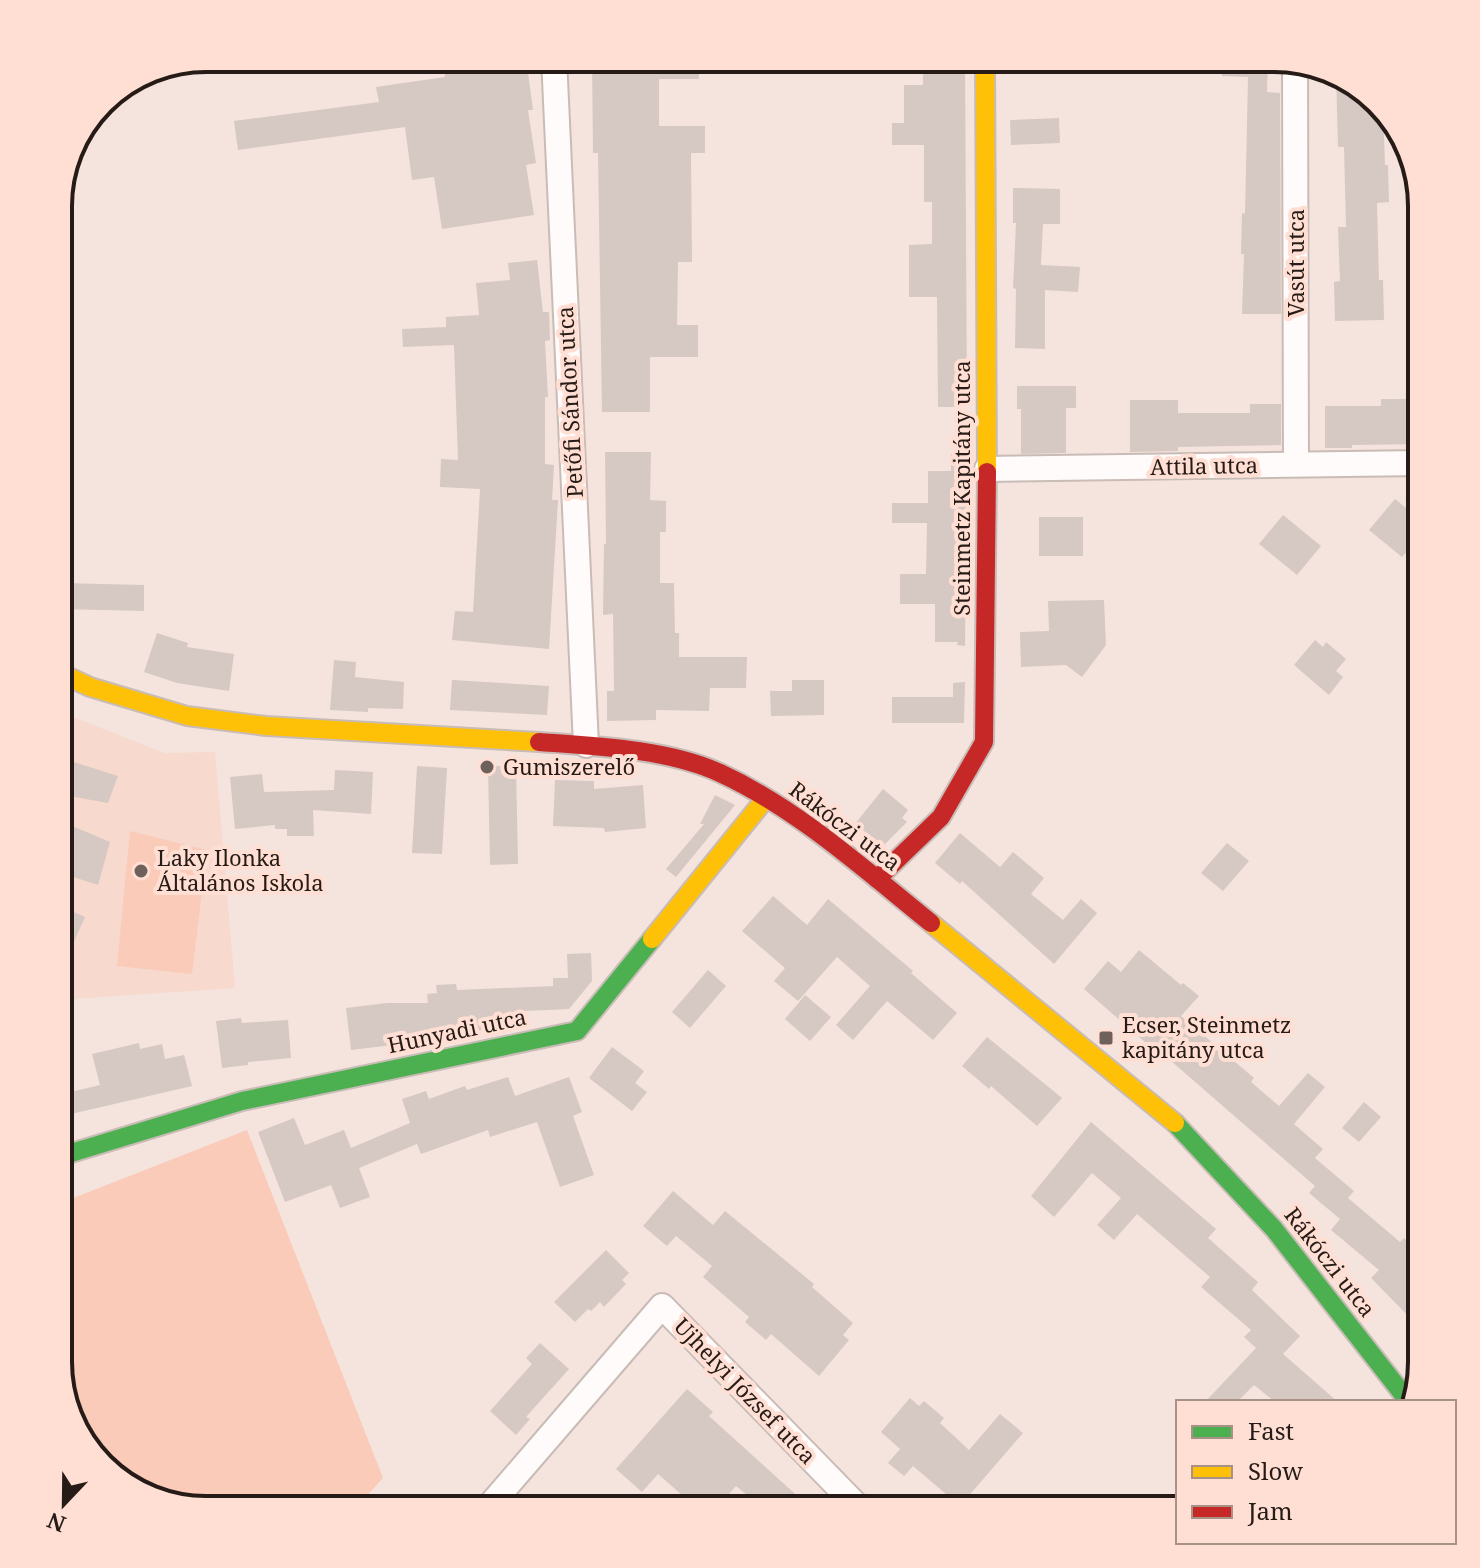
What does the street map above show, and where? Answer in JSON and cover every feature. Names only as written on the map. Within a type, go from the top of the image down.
[{"type":"street","name":"Petőfi Sándor utca","points":[[555,72],[586,745]]},
{"type":"street","name":"Steinmetz Kapitány utca","points":[[877,879],[941,817],[984,742],[987,469],[985,72]]},
{"type":"street","name":"Vasút utca","points":[[1295,74],[1296,464]]},
{"type":"street","name":"Attila utca","points":[[987,469],[1408,463]]},
{"type":"street","name":"Rákóczi utca","points":[[72,679],[90,687],[187,716],[266,726],[586,745],[693,763],[718,772],[766,798],[823,836],[1168,1115],[1274,1229],[1403,1395]]},
{"type":"street","name":"Hunyadi utca","points":[[72,1153],[242,1101],[577,1031],[766,798]]},
{"type":"street","name":"Ujhelyi József utca","points":[[498,1496],[662,1306],[847,1496]]},
{"type":"shaded area","name":"Laky Ilonka Általános Iskola","points":[[72,717],[164,753],[215,752],[235,988],[72,999]]},
{"type":"shaded area","points":[[130,831],[207,850],[192,974],[117,966]]},
{"type":"shaded area","points":[[247,1130],[383,1478],[367,1496],[206,1496],[154,1486],[118,1463],[90,1429],[79,1405],[72,1362],[72,1199]]},
{"type":"building","points":[[444,72],[528,72],[533,110],[528,110],[536,163],[526,165],[534,215],[442,229],[434,177],[412,180],[405,127],[238,150],[234,121],[379,102],[376,87],[445,77]]},
{"type":"building","points":[[592,72],[699,72],[699,79],[659,79],[659,126],[705,126],[705,153],[691,153],[692,262],[678,262],[677,325],[698,325],[698,357],[650,357],[650,412],[602,412],[598,153],[593,153]]},
{"type":"building","points":[[923,72],[965,72],[967,407],[938,407],[937,297],[909,297],[909,245],[932,244],[932,202],[924,202],[924,145],[892,145],[892,123],[904,123],[904,85],[923,85]]},
{"type":"building","points":[[1222,72],[1268,72],[1267,92],[1280,93],[1281,314],[1242,314],[1242,213],[1245,214],[1248,77],[1222,76]]},
{"type":"building","points":[[1336,88],[1356,100],[1384,130],[1389,202],[1377,203],[1379,280],[1383,280],[1384,320],[1335,321],[1334,282],[1340,281],[1338,227],[1346,227],[1344,147],[1338,147]]},
{"type":"building","points":[[1059,118],[1060,143],[1011,145],[1010,120]]},
{"type":"building","points":[[1013,188],[1060,189],[1060,224],[1043,224],[1041,265],[1080,267],[1078,292],[1045,290],[1045,349],[1015,348],[1016,289],[1013,288],[1016,223],[1013,223]]},
{"type":"building","points":[[537,260],[543,312],[549,312],[550,340],[545,341],[548,397],[545,397],[545,464],[554,465],[552,500],[558,500],[549,649],[452,640],[455,611],[473,612],[480,489],[440,487],[441,459],[458,460],[454,345],[403,347],[402,329],[446,327],[446,317],[479,315],[476,283],[510,280],[508,263]]},
{"type":"building","points":[[1017,386],[1076,386],[1076,408],[1066,408],[1066,453],[1021,454],[1021,409],[1017,409]]},
{"type":"building","points":[[1381,399],[1408,399],[1408,444],[1325,448],[1325,406],[1381,406]]},
{"type":"building","points":[[1130,400],[1178,400],[1178,413],[1250,413],[1250,404],[1281,404],[1281,445],[1178,447],[1178,451],[1130,452]]},
{"type":"building","points":[[605,452],[651,452],[650,500],[666,501],[666,532],[660,532],[660,583],[674,583],[679,657],[747,657],[746,688],[710,688],[709,711],[656,710],[656,720],[607,721],[607,691],[614,691],[613,614],[603,615]]},
{"type":"building","points":[[951,454],[967,454],[965,646],[957,645],[958,642],[935,642],[935,604],[900,604],[900,574],[926,574],[927,523],[892,523],[892,503],[928,503],[928,471],[951,471]]},
{"type":"building","points":[[1395,499],[1408,510],[1408,550],[1402,557],[1369,530]]},
{"type":"building","points":[[1283,515],[1321,546],[1297,575],[1259,544]]},
{"type":"building","points":[[1039,517],[1083,517],[1083,556],[1039,556]]},
{"type":"building","points":[[72,583],[144,585],[144,611],[72,609]]},
{"type":"building","points":[[1104,600],[1106,645],[1082,677],[1066,665],[1021,667],[1020,632],[1049,631],[1048,601]]},
{"type":"building","points":[[157,633],[188,643],[187,647],[234,654],[229,691],[177,683],[144,672]]},
{"type":"building","points":[[1315,640],[1323,647],[1326,642],[1346,659],[1336,671],[1343,677],[1329,695],[1294,665]]},
{"type":"building","points":[[334,660],[356,662],[355,677],[404,682],[403,709],[368,708],[368,712],[330,710]]},
{"type":"building","points":[[452,680],[549,686],[547,715],[450,710]]},
{"type":"building","points":[[792,680],[824,680],[824,715],[771,716],[770,691],[792,691]]},
{"type":"building","points":[[965,682],[964,723],[892,723],[892,697],[953,697],[953,683]]},
{"type":"building","points":[[72,761],[118,776],[108,803],[72,797]]},
{"type":"building","points":[[417,766],[447,768],[442,854],[412,853]]},
{"type":"building","points":[[488,766],[516,766],[518,864],[490,865]]},
{"type":"building","points":[[335,770],[373,772],[371,814],[313,810],[314,836],[287,836],[287,829],[275,829],[275,825],[235,829],[230,777],[262,774],[264,792],[334,790]]},
{"type":"building","points":[[555,780],[594,781],[594,789],[643,785],[646,828],[605,832],[604,828],[553,826]]},
{"type":"building","points":[[883,789],[908,810],[902,818],[907,822],[883,846],[855,824]]},
{"type":"building","points":[[715,795],[735,805],[676,877],[666,869],[704,824],[700,824]]},
{"type":"building","points":[[72,826],[110,842],[98,885],[72,877]]},
{"type":"building","points":[[960,833],[1000,867],[1013,852],[1044,878],[1031,894],[1063,920],[1081,899],[1097,913],[1054,964],[962,881],[960,884],[935,863]]},
{"type":"building","points":[[1227,843],[1249,861],[1223,891],[1201,873]]},
{"type":"building","points":[[773,896],[807,925],[828,899],[957,1013],[933,1040],[887,1001],[853,1040],[836,1025],[870,986],[837,957],[798,1001],[774,981],[785,968],[742,931]]},
{"type":"building","points":[[72,911],[85,917],[72,946]]},
{"type":"building","points":[[1139,950],[1199,996],[1181,1016],[1254,1078],[1251,1082],[1279,1106],[1308,1073],[1325,1087],[1294,1124],[1323,1149],[1315,1158],[1354,1191],[1348,1198],[1400,1242],[1404,1238],[1408,1242],[1408,1316],[1371,1278],[1379,1270],[1331,1230],[1340,1219],[1309,1193],[1315,1186],[1084,989],[1108,961],[1121,972]]},
{"type":"building","points":[[591,953],[592,981],[569,1009],[524,1011],[524,1022],[458,1032],[459,1035],[451,1037],[392,1040],[393,1045],[351,1050],[346,1008],[387,1003],[428,1003],[427,994],[437,993],[436,985],[456,984],[457,990],[553,986],[553,978],[568,978],[567,954]]},
{"type":"building","points":[[708,970],[726,986],[690,1028],[672,1012]]},
{"type":"building","points":[[805,995],[831,1017],[810,1041],[785,1019]]},
{"type":"building","points":[[241,1018],[242,1023],[288,1020],[291,1058],[222,1068],[216,1021]]},
{"type":"building","points":[[987,1037],[1062,1098],[1037,1126],[991,1086],[989,1089],[962,1066]]},
{"type":"building","points":[[139,1043],[140,1049],[162,1044],[165,1059],[184,1055],[192,1086],[72,1114],[72,1092],[100,1085],[92,1054]]},
{"type":"building","points":[[612,1047],[644,1071],[635,1083],[647,1092],[632,1111],[589,1078]]},
{"type":"building","points":[[508,1077],[515,1096],[569,1077],[582,1112],[573,1116],[594,1175],[560,1187],[537,1122],[490,1137],[488,1130],[421,1154],[417,1144],[359,1168],[370,1197],[340,1208],[331,1185],[285,1202],[258,1132],[294,1118],[305,1145],[344,1130],[351,1148],[410,1123],[402,1099],[426,1091],[429,1099],[465,1086],[467,1090]]},
{"type":"building","points":[[1364,1102],[1381,1117],[1359,1142],[1342,1128]]},
{"type":"building","points":[[1091,1122],[1216,1229],[1208,1238],[1258,1282],[1252,1290],[1300,1336],[1283,1354],[1336,1400],[1273,1400],[1254,1385],[1239,1400],[1207,1400],[1256,1348],[1244,1337],[1251,1330],[1201,1287],[1210,1277],[1137,1214],[1114,1240],[1097,1225],[1121,1198],[1092,1173],[1054,1217],[1031,1196]]},
{"type":"building","points":[[673,1191],[713,1225],[725,1211],[814,1284],[812,1287],[853,1323],[843,1335],[849,1340],[819,1376],[771,1334],[766,1340],[745,1322],[749,1317],[703,1277],[712,1266],[676,1236],[667,1246],[643,1226]]},
{"type":"building","points":[[606,1250],[629,1273],[622,1280],[626,1284],[604,1307],[600,1302],[575,1322],[554,1302]]},
{"type":"building","points":[[540,1343],[569,1369],[526,1417],[530,1419],[516,1435],[490,1411],[532,1364],[526,1358]]},
{"type":"building","points":[[687,1389],[713,1412],[709,1416],[798,1496],[748,1496],[736,1486],[727,1496],[683,1496],[658,1474],[642,1492],[616,1469]]},
{"type":"building","points":[[910,1398],[919,1406],[924,1401],[944,1418],[940,1423],[969,1450],[1000,1414],[1023,1433],[969,1496],[948,1496],[913,1466],[904,1476],[888,1463],[900,1449],[881,1432]]},
{"type":"traffic: fast","points":[[72,1153],[242,1101],[577,1031],[652,939]]},
{"type":"traffic: fast","points":[[1175,1123],[1274,1229],[1403,1395]]},
{"type":"traffic: slow","points":[[985,72],[987,472]]},
{"type":"traffic: slow","points":[[72,679],[90,687],[187,716],[266,726],[539,742]]},
{"type":"traffic: slow","points":[[652,939],[766,798]]},
{"type":"traffic: slow","points":[[931,923],[1175,1123]]},
{"type":"traffic: jam","points":[[877,879],[941,817],[984,742],[987,472]]},
{"type":"traffic: jam","points":[[539,742],[655,754],[720,773],[803,822],[931,923]]},
{"type":"place","name":"Gumiszerelő","points":[[487,767]]},
{"type":"place","name":"Laky Ilonka Általános Iskola","points":[[141,871]]},
{"type":"place","name":"Ecser, Steinmetz kapitány utca","points":[[1106,1038]]}]
